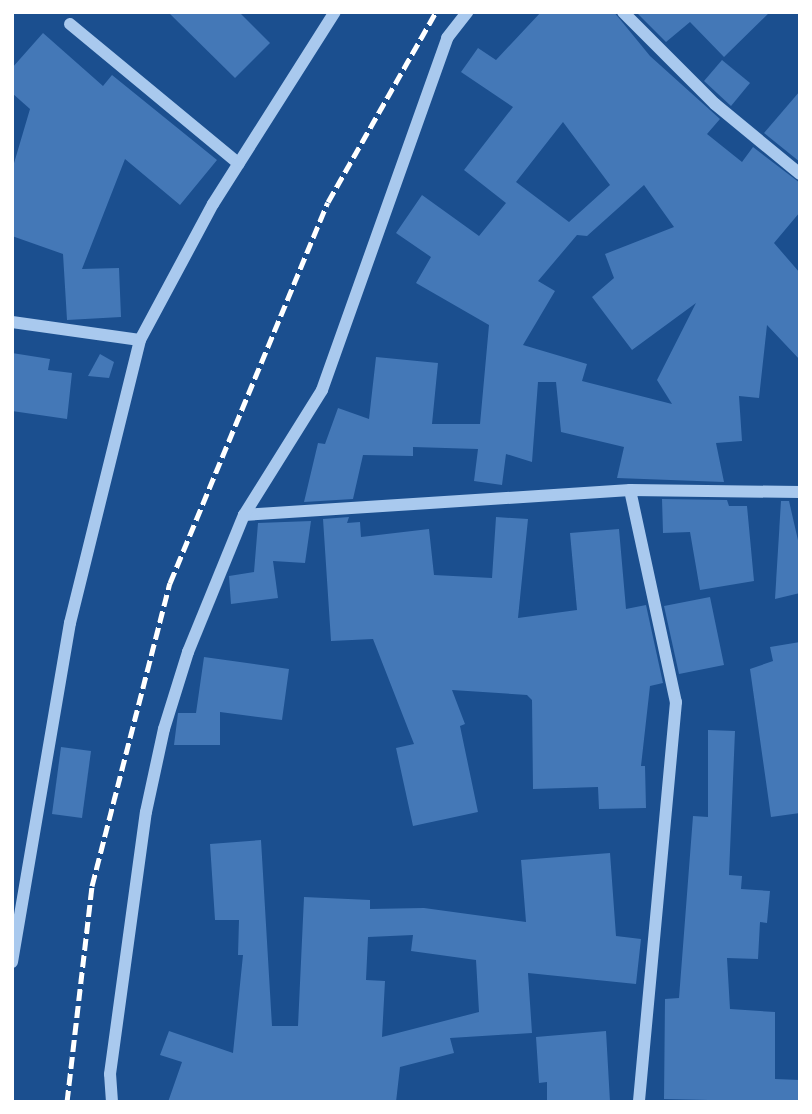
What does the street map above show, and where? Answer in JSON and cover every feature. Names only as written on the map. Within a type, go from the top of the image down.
[{"type":"street","points":[[12,962],[70,623],[139,341],[239,164],[335,12]]},
{"type":"street","points":[[112,1102],[110,1073],[146,812],[164,729],[188,652],[244,515],[322,390],[447,38],[467,12]]},
{"type":"street","points":[[623,12],[715,104],[800,174]]},
{"type":"street","points":[[70,24],[239,164]]},
{"type":"street","points":[[12,322],[139,341]]},
{"type":"street","points":[[244,515],[630,490],[800,492]]},
{"type":"street","points":[[630,490],[676,702],[639,1102]]},
{"type":"building","points":[[168,12],[239,12],[270,43],[235,78]]},
{"type":"building","points":[[541,12],[614,12],[650,56],[720,119],[707,134],[742,162],[753,147],[800,183],[800,212],[774,243],[800,273],[800,360],[767,325],[759,398],[739,396],[742,441],[716,443],[724,482],[617,478],[624,447],[561,432],[556,382],[538,382],[532,462],[506,454],[502,485],[474,481],[478,449],[413,447],[413,456],[363,455],[353,499],[304,502],[318,443],[325,444],[338,408],[369,419],[376,357],[438,363],[432,424],[480,424],[489,325],[416,283],[431,257],[396,233],[422,195],[479,236],[506,203],[464,170],[513,107],[461,72],[478,48],[496,60]],"holes":[[[563,122],[610,185],[569,222],[516,182]],[[644,185],[674,227],[605,254],[614,278],[592,297],[632,350],[696,303],[657,380],[672,404],[582,381],[587,364],[523,345],[555,291],[538,281],[577,235],[587,236]]]},
{"type":"building","points":[[636,12],[770,12],[724,57],[690,22],[666,42]]},
{"type":"building","points":[[43,33],[103,86],[112,75],[217,160],[180,205],[125,159],[82,269],[119,268],[121,317],[67,320],[63,254],[12,236],[12,170],[30,109],[12,93],[12,68]]},
{"type":"building","points":[[722,60],[750,83],[731,106],[704,81]]},
{"type":"building","points":[[800,91],[800,162],[764,133]]},
{"type":"building","points":[[12,353],[50,359],[48,370],[72,373],[67,419],[12,411]]},
{"type":"building","points":[[100,354],[114,362],[109,378],[88,376]]},
{"type":"building","points":[[662,499],[727,500],[729,506],[747,506],[754,581],[700,590],[690,532],[663,533]]},
{"type":"building","points":[[781,501],[789,501],[800,549],[800,593],[775,599]]},
{"type":"building","points":[[349,517],[347,523],[360,522],[361,537],[429,529],[434,575],[492,578],[496,517],[528,519],[518,618],[577,610],[570,533],[619,529],[626,609],[646,605],[663,683],[650,686],[641,766],[645,766],[646,808],[599,809],[598,787],[533,789],[532,700],[527,695],[452,690],[465,724],[460,726],[478,812],[413,826],[396,748],[414,744],[373,639],[331,641],[323,519]]},
{"type":"building","points":[[311,521],[305,563],[273,561],[278,598],[231,604],[229,576],[254,572],[258,523]]},
{"type":"building","points":[[710,597],[724,665],[679,674],[664,606]]},
{"type":"building","points":[[800,642],[800,813],[771,817],[750,669],[773,661],[770,647]]},
{"type":"building","points":[[204,657],[289,669],[282,720],[220,712],[220,745],[174,745],[178,713],[196,713]]},
{"type":"building","points":[[708,730],[735,731],[729,875],[742,876],[741,889],[770,891],[767,923],[760,922],[758,959],[727,958],[730,1009],[775,1012],[775,1079],[800,1080],[800,1102],[664,1099],[665,999],[679,998],[693,816],[708,817]]},
{"type":"building","points":[[61,747],[91,751],[82,818],[52,814]]},
{"type":"building","points":[[261,840],[272,1026],[298,1026],[304,897],[370,900],[370,909],[424,908],[526,922],[521,860],[610,853],[616,936],[641,939],[636,984],[528,973],[532,1033],[450,1038],[454,1053],[400,1067],[396,1102],[168,1102],[182,1062],[160,1055],[169,1031],[233,1053],[243,955],[238,955],[239,920],[215,920],[210,844]],"holes":[[[413,935],[411,951],[476,960],[479,1012],[382,1037],[385,981],[366,980],[368,937]]]},
{"type":"building","points":[[606,1031],[610,1102],[547,1102],[547,1082],[539,1083],[536,1037]]},
{"type":"railway","points":[[67,1102],[92,886],[170,583],[328,202],[436,12]]}]
